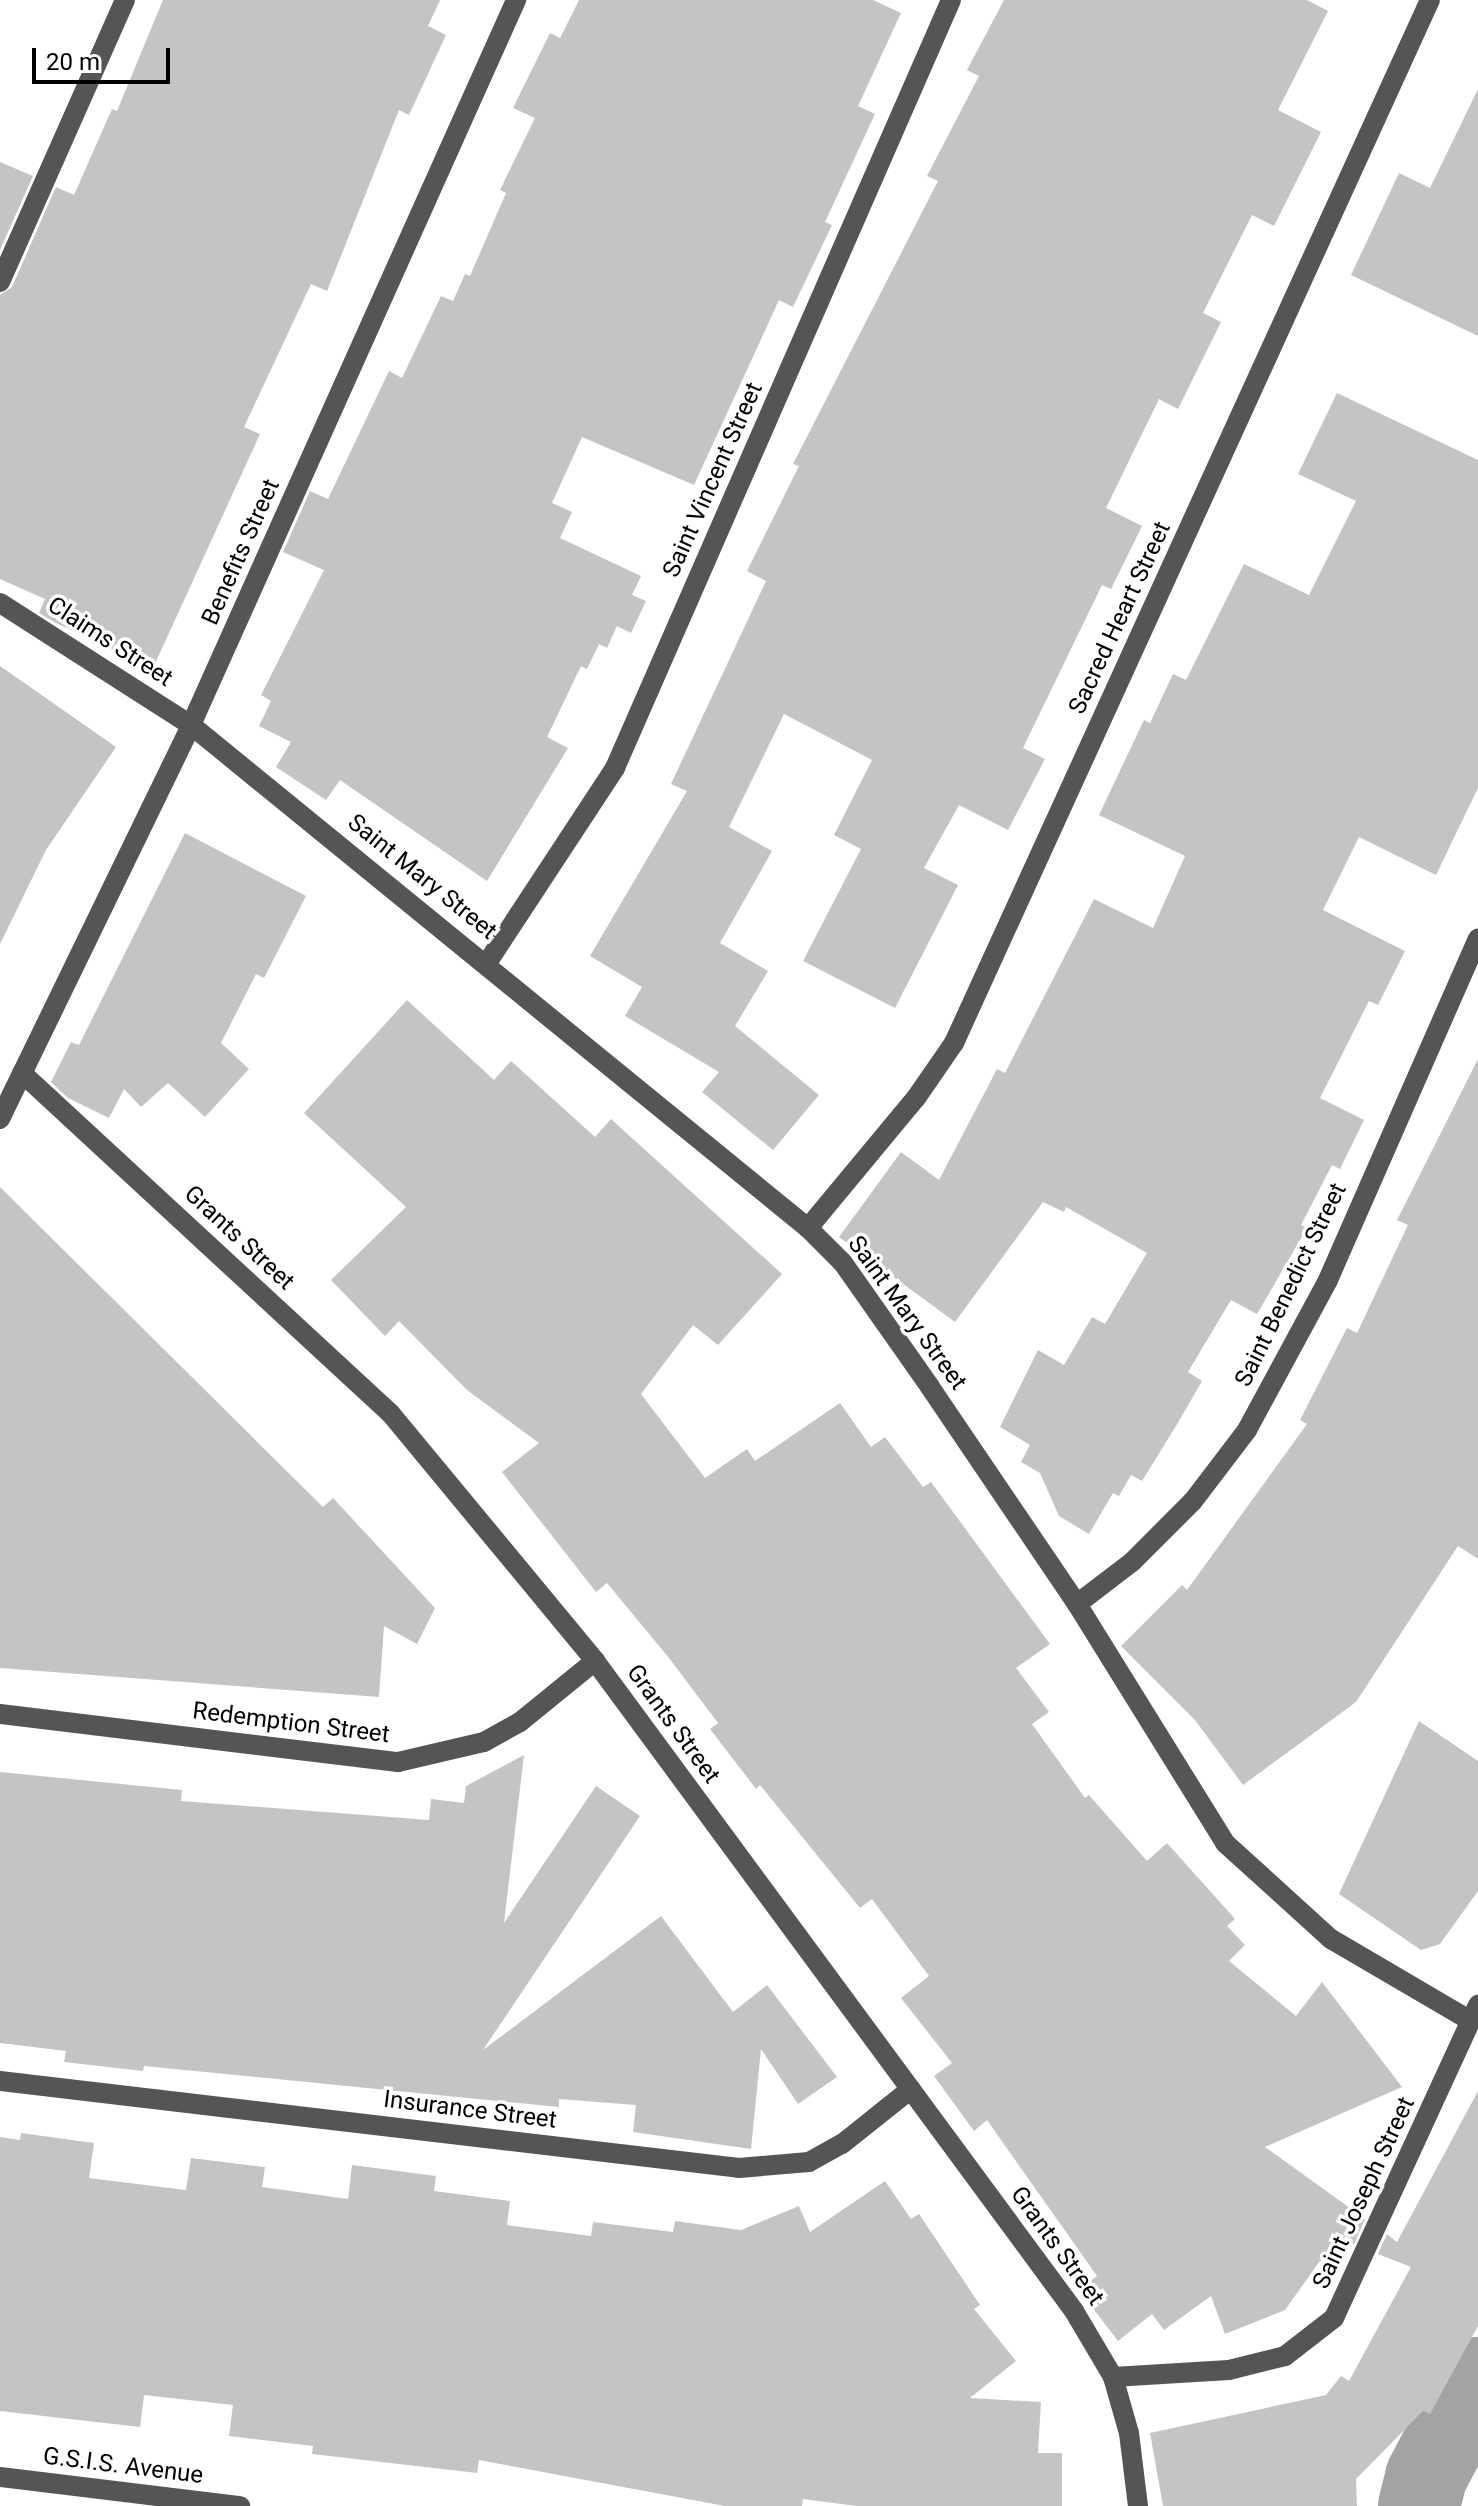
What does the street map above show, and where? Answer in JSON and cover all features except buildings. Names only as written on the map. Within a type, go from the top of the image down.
[{"type":"street","points":[[0,282],[125,0]]},
{"type":"street","name":"Benefits Street","points":[[0,1119],[191,725],[516,0]]},
{"type":"street","name":"Saint Vincent Street","points":[[487,963],[615,768],[951,0]]},
{"type":"street","name":"Sacred Heart Street","points":[[808,1228],[916,1098],[954,1043],[1430,0]]},
{"type":"street","name":"Claims Street","points":[[0,603],[191,725]]},
{"type":"street","name":"Saint Mary Street","points":[[191,725],[487,963],[808,1228],[843,1263],[1077,1604],[1225,1843],[1331,1939],[1475,2013]]},
{"type":"street","name":"Saint Benedict Street","points":[[1077,1604],[1132,1562],[1193,1501],[1247,1430],[1328,1280],[1478,938]]},
{"type":"street","name":"Grants Street","points":[[22,1073],[391,1414],[595,1661],[1074,2311],[1113,2377],[1129,2433],[1138,2506]]},
{"type":"street","name":"Redemption Street","points":[[0,1714],[398,1762],[484,1742],[520,1722],[595,1661]]},
{"type":"street","name":"Saint Joseph Street","points":[[1113,2377],[1229,2370],[1285,2356],[1334,2318],[1475,2013]]},
{"type":"street","name":"Insurance Street","points":[[0,2081],[739,2168],[809,2162],[842,2144],[911,2089]]},
{"type":"street","name":"G.S.I.S. Avenue","points":[[0,2477],[240,2506]]},
{"type":"waterway","points":[[1419,2506],[1426,2477],[1478,2378]]}]
